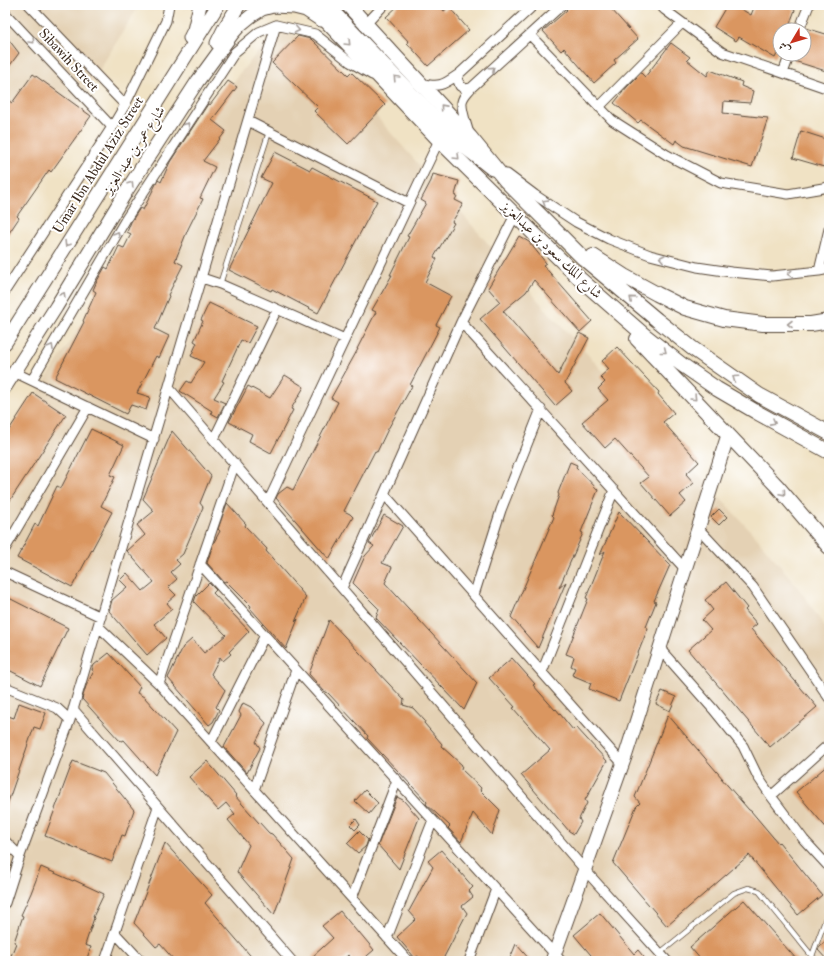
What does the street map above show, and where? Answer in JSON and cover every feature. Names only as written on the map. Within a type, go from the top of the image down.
[{"type":"main road","points":[[177,69],[194,30],[200,5]]},
{"type":"main road","name":"Umar Ibn Abdul Aziz Street","points":[[5,343],[218,5]]},
{"type":"main road","points":[[197,82],[225,27],[239,5]]},
{"type":"main road","name":"شارع الملك سعود بن عبدالعزيز","points":[[311,5],[440,140],[515,215],[580,279],[643,334],[681,364],[717,389],[829,452]]},
{"type":"main road","points":[[327,5],[458,142],[506,180]]},
{"type":"main road","name":"شارع عمر بن عبد العزيز","points":[[5,387],[127,190],[197,82],[232,34],[246,20],[262,9],[274,6],[294,7],[306,10],[333,29]]},
{"type":"main road","name":"شارع الملك سعود بن عبدالعزيز","points":[[352,7],[470,137],[506,180],[583,258],[692,348],[759,395],[829,433]]},
{"type":"main road","points":[[535,209],[592,256],[624,276],[685,308],[724,319],[763,324],[811,324],[829,322]]},
{"type":"main road","points":[[580,279],[777,486],[829,547]]},
{"type":"main road","points":[[556,959],[585,870],[623,764],[728,435]]},
{"type":"street","name":"Sibawih Street","points":[[29,5],[125,105]]},
{"type":"street","points":[[5,292],[125,105],[166,21],[169,5]]},
{"type":"street","points":[[366,24],[384,5]]},
{"type":"street","points":[[420,83],[440,86],[446,83],[459,74],[534,5]]},
{"type":"street","points":[[470,137],[463,111],[462,102],[465,96],[471,88],[562,5]]},
{"type":"street","points":[[660,5],[722,52],[829,89]]},
{"type":"street","points":[[802,22],[809,5]]},
{"type":"street","name":"Sibawih Street","points":[[5,13],[112,127]]},
{"type":"street","points":[[598,107],[682,23]]},
{"type":"street","points":[[5,903],[20,856],[70,720],[276,25]]},
{"type":"street","points":[[32,380],[126,219],[235,52],[259,32],[276,25],[316,34],[350,62],[388,84]]},
{"type":"street","points":[[530,35],[612,120],[667,155],[721,183],[788,194],[829,187]]},
{"type":"street","points":[[783,73],[787,62]]},
{"type":"street","points":[[459,74],[457,78],[460,86],[466,89],[471,88]]},
{"type":"street","points":[[248,121],[409,203]]},
{"type":"street","points":[[268,502],[440,140]]},
{"type":"street","points":[[483,152],[509,176],[570,218],[609,239],[650,255],[697,267],[772,276],[829,269]]},
{"type":"street","points":[[342,588],[461,322],[515,215]]},
{"type":"street","points":[[819,271],[829,230]]},
{"type":"street","points":[[85,258],[90,281]]},
{"type":"street","points":[[202,278],[220,284],[345,339]]},
{"type":"street","points":[[214,439],[277,309]]},
{"type":"street","points":[[461,322],[685,569]]},
{"type":"street","points":[[14,372],[154,439]]},
{"type":"street","points":[[169,388],[585,870],[667,961]]},
{"type":"street","points":[[5,549],[88,407]]},
{"type":"street","points":[[474,595],[501,510],[541,409]]},
{"type":"street","points":[[159,684],[235,464]]},
{"type":"street","points":[[542,672],[614,490]]},
{"type":"street","points":[[384,494],[623,764]]},
{"type":"street","points":[[698,528],[753,588],[829,698]]},
{"type":"street","points":[[200,564],[496,889],[556,959]]},
{"type":"street","points":[[5,572],[99,622],[159,684],[408,961]]},
{"type":"street","points":[[211,742],[265,636]]},
{"type":"street","points":[[660,649],[714,709],[743,746],[758,777],[771,796],[804,840],[829,867]]},
{"type":"street","points":[[254,790],[296,670]]},
{"type":"street","points":[[5,687],[57,708],[70,720]]},
{"type":"street","points":[[73,709],[287,959]]},
{"type":"street","points":[[771,796],[829,744]]},
{"type":"street","points":[[352,898],[397,780]]},
{"type":"street","points":[[105,961],[158,807]]},
{"type":"street","points":[[387,938],[433,820]]},
{"type":"street","points":[[5,841],[20,856]]},
{"type":"street","points":[[469,961],[496,889]]},
{"type":"street","points":[[115,933],[141,961]]},
{"type":"lane","points":[[220,284],[269,132]]},
{"type":"lane","points":[[660,953],[734,893],[748,888],[759,891],[816,961]]},
{"type":"lane","points":[[812,956],[829,910]]},
{"type":"shaded area","points":[[5,5],[138,5],[5,222]]},
{"type":"shaded area","points":[[288,32],[325,58],[543,306],[756,537],[797,586],[829,633],[829,961],[5,961],[5,443],[82,323],[152,206],[239,74],[270,38],[281,33]]},
{"type":"building","points":[[399,5],[439,5],[444,11],[449,7],[469,30],[428,66],[386,17]]},
{"type":"building","points":[[570,5],[618,5],[612,10],[638,39],[614,60],[616,63],[594,83],[564,48],[561,51],[543,31],[567,10],[566,9]]},
{"type":"building","points":[[727,5],[734,5],[751,15],[755,5],[792,5],[790,8],[795,10],[790,22],[772,22],[772,56],[739,37],[736,41],[714,27]]},
{"type":"building","points":[[812,30],[829,35],[829,72],[797,62],[812,62]]},
{"type":"building","points":[[5,35],[19,53],[5,72]]},
{"type":"building","points":[[298,36],[311,39],[348,75],[351,72],[385,105],[348,144],[314,111],[318,107],[272,63]]},
{"type":"building","points":[[671,43],[690,57],[687,60],[707,76],[710,70],[742,82],[741,86],[753,91],[750,103],[724,101],[723,113],[768,118],[752,167],[684,146],[676,140],[674,144],[641,120],[638,123],[614,103],[641,73],[645,77]]},
{"type":"building","points":[[33,74],[91,116],[51,172],[49,170],[17,216],[19,218],[5,239],[5,98],[12,103]]},
{"type":"building","points":[[228,81],[237,87],[212,120],[226,131],[203,161],[215,167],[200,198],[203,199],[188,229],[175,261],[183,265],[168,295],[169,296],[155,329],[169,336],[159,358],[156,356],[137,393],[150,397],[146,410],[131,405],[126,414],[55,378],[84,322],[83,321],[96,292],[93,290],[97,281],[105,267],[108,269],[119,246],[124,248],[131,234],[127,232],[131,222],[140,208],[143,210],[158,180],[161,182],[170,162],[208,104],[210,105]]},
{"type":"building","points":[[801,131],[829,140],[829,149],[824,167],[793,158]]},
{"type":"building","points":[[275,152],[310,170],[312,167],[377,201],[318,313],[272,289],[271,291],[229,270],[272,183],[261,178]]},
{"type":"building","points":[[433,174],[459,181],[455,200],[463,204],[452,222],[454,223],[434,257],[437,259],[425,282],[451,296],[436,325],[440,327],[410,385],[412,386],[377,452],[375,451],[344,511],[353,517],[329,559],[276,498],[278,494],[287,487],[293,490],[338,402],[331,398],[358,349],[376,312],[372,310],[392,275],[390,275],[409,237],[407,236],[426,203],[421,200]]},
{"type":"building","points":[[519,236],[529,242],[546,263],[543,265],[592,321],[580,332],[534,280],[526,292],[503,311],[558,375],[579,333],[589,338],[565,383],[572,391],[555,406],[480,319],[500,302],[488,288]]},
{"type":"building","points":[[209,303],[257,326],[248,343],[241,340],[222,381],[224,382],[214,398],[225,403],[218,417],[211,413],[212,411],[180,391],[187,381],[191,383],[204,362],[191,356],[197,343],[194,341],[203,321],[201,320]]},
{"type":"building","points":[[617,347],[659,392],[658,394],[674,413],[663,422],[699,462],[686,474],[694,483],[680,495],[686,502],[670,516],[641,483],[649,477],[615,439],[605,448],[582,422],[608,400],[598,389],[605,382],[600,377],[609,369],[602,361]]},
{"type":"building","points":[[285,375],[304,387],[291,409],[293,410],[271,453],[249,441],[252,434],[229,422],[248,386],[270,398]]},
{"type":"building","points":[[33,393],[66,415],[5,508],[5,436]]},
{"type":"building","points":[[91,429],[124,445],[110,475],[115,477],[101,506],[112,512],[72,587],[17,558],[35,524],[38,526],[57,486],[61,488]]},
{"type":"building","points":[[172,431],[211,476],[200,503],[203,507],[183,554],[176,560],[180,564],[171,572],[177,579],[168,587],[176,595],[167,603],[172,609],[154,624],[166,638],[147,655],[109,611],[112,600],[127,587],[120,580],[127,573],[143,591],[154,582],[127,551],[145,535],[137,525],[154,511],[143,499]]},
{"type":"building","points":[[570,462],[577,465],[576,467],[598,490],[581,532],[583,533],[559,588],[566,582],[538,648],[511,617],[554,517],[552,515],[559,495],[558,493]]},
{"type":"building","points":[[227,503],[306,597],[295,622],[298,619],[286,649],[250,608],[251,606],[226,581],[224,582],[207,563],[213,544],[220,531],[218,529]]},
{"type":"building","points":[[719,509],[727,517],[719,525],[711,517]]},
{"type":"building","points":[[619,512],[670,565],[654,601],[656,602],[646,627],[648,628],[619,701],[589,689],[591,683],[572,675],[575,668],[571,666],[574,657],[566,654],[605,551],[600,555]]},
{"type":"building","points":[[384,515],[403,526],[382,563],[392,567],[385,583],[477,683],[464,710],[376,618],[379,609],[353,583],[365,556],[374,546],[369,543]]},
{"type":"building","points":[[726,582],[747,608],[745,610],[757,624],[751,629],[817,707],[770,747],[688,650],[711,630],[702,620],[713,610],[705,600]]},
{"type":"building","points":[[209,583],[216,590],[213,593],[249,631],[229,652],[231,654],[223,661],[220,657],[211,674],[225,690],[216,707],[219,710],[213,722],[209,725],[168,678],[183,647],[192,639],[204,653],[226,635],[194,602],[196,596]]},
{"type":"building","points":[[5,596],[68,628],[40,686],[5,668]]},
{"type":"building","points":[[329,620],[404,700],[403,705],[413,708],[425,721],[424,723],[442,744],[441,746],[462,765],[461,769],[481,788],[480,790],[500,810],[492,835],[473,813],[461,842],[448,828],[450,826],[426,804],[427,802],[367,738],[368,736],[309,674]]},
{"type":"building","points":[[109,653],[140,687],[137,693],[144,697],[176,732],[155,775],[124,740],[119,740],[82,699],[86,686],[94,671],[92,670],[94,665]]},
{"type":"building","points":[[512,658],[535,684],[533,685],[555,710],[556,709],[573,730],[576,727],[607,761],[585,800],[587,803],[579,819],[581,822],[574,834],[569,831],[521,775],[550,750],[489,678]]},
{"type":"building","points":[[662,691],[676,697],[670,711],[656,704]]},
{"type":"building","points":[[19,703],[46,713],[40,729],[34,727],[5,808],[5,715],[14,718]]},
{"type":"building","points":[[243,703],[251,707],[266,723],[256,742],[260,748],[247,773],[224,747],[241,715],[239,712]]},
{"type":"building","points":[[668,715],[723,779],[721,778],[778,843],[779,842],[822,895],[798,915],[749,855],[667,926],[613,863],[636,807],[640,803],[635,797]]},
{"type":"building","points":[[73,761],[104,773],[134,810],[125,836],[122,835],[112,862],[45,836]]},
{"type":"building","points":[[207,761],[236,795],[235,796],[294,859],[274,915],[237,872],[249,845],[228,820],[235,814],[226,803],[218,810],[189,777]]},
{"type":"building","points":[[829,764],[829,831],[796,792]]},
{"type":"building","points":[[365,790],[378,803],[369,814],[355,801]]},
{"type":"building","points":[[397,797],[403,800],[419,818],[399,869],[378,845]]},
{"type":"building","points":[[356,819],[360,825],[355,830],[350,825]]},
{"type":"building","points":[[359,831],[368,840],[366,846],[358,853],[347,843]]},
{"type":"building","points":[[165,843],[212,895],[205,903],[255,961],[175,961],[160,944],[156,947],[134,923]]},
{"type":"building","points":[[441,850],[473,887],[469,891],[473,897],[462,906],[467,913],[444,957],[448,961],[422,961],[418,956],[415,958],[397,937],[416,919],[409,911],[433,867],[428,861]]},
{"type":"building","points":[[41,867],[104,894],[93,917],[94,918],[85,945],[91,947],[86,961],[9,961],[16,943],[14,942],[23,916],[21,915]]},
{"type":"building","points":[[744,900],[798,961],[702,961],[690,947]]},
{"type":"building","points":[[340,911],[374,950],[361,961],[353,961],[348,955],[342,961],[316,961],[312,957],[333,938],[322,926]]},
{"type":"building","points":[[600,913],[634,954],[638,950],[647,961],[596,961],[574,935]]},
{"type":"building","points":[[829,938],[828,961],[818,950],[820,946]]},
{"type":"building","points":[[516,944],[531,961],[509,961]]}]
